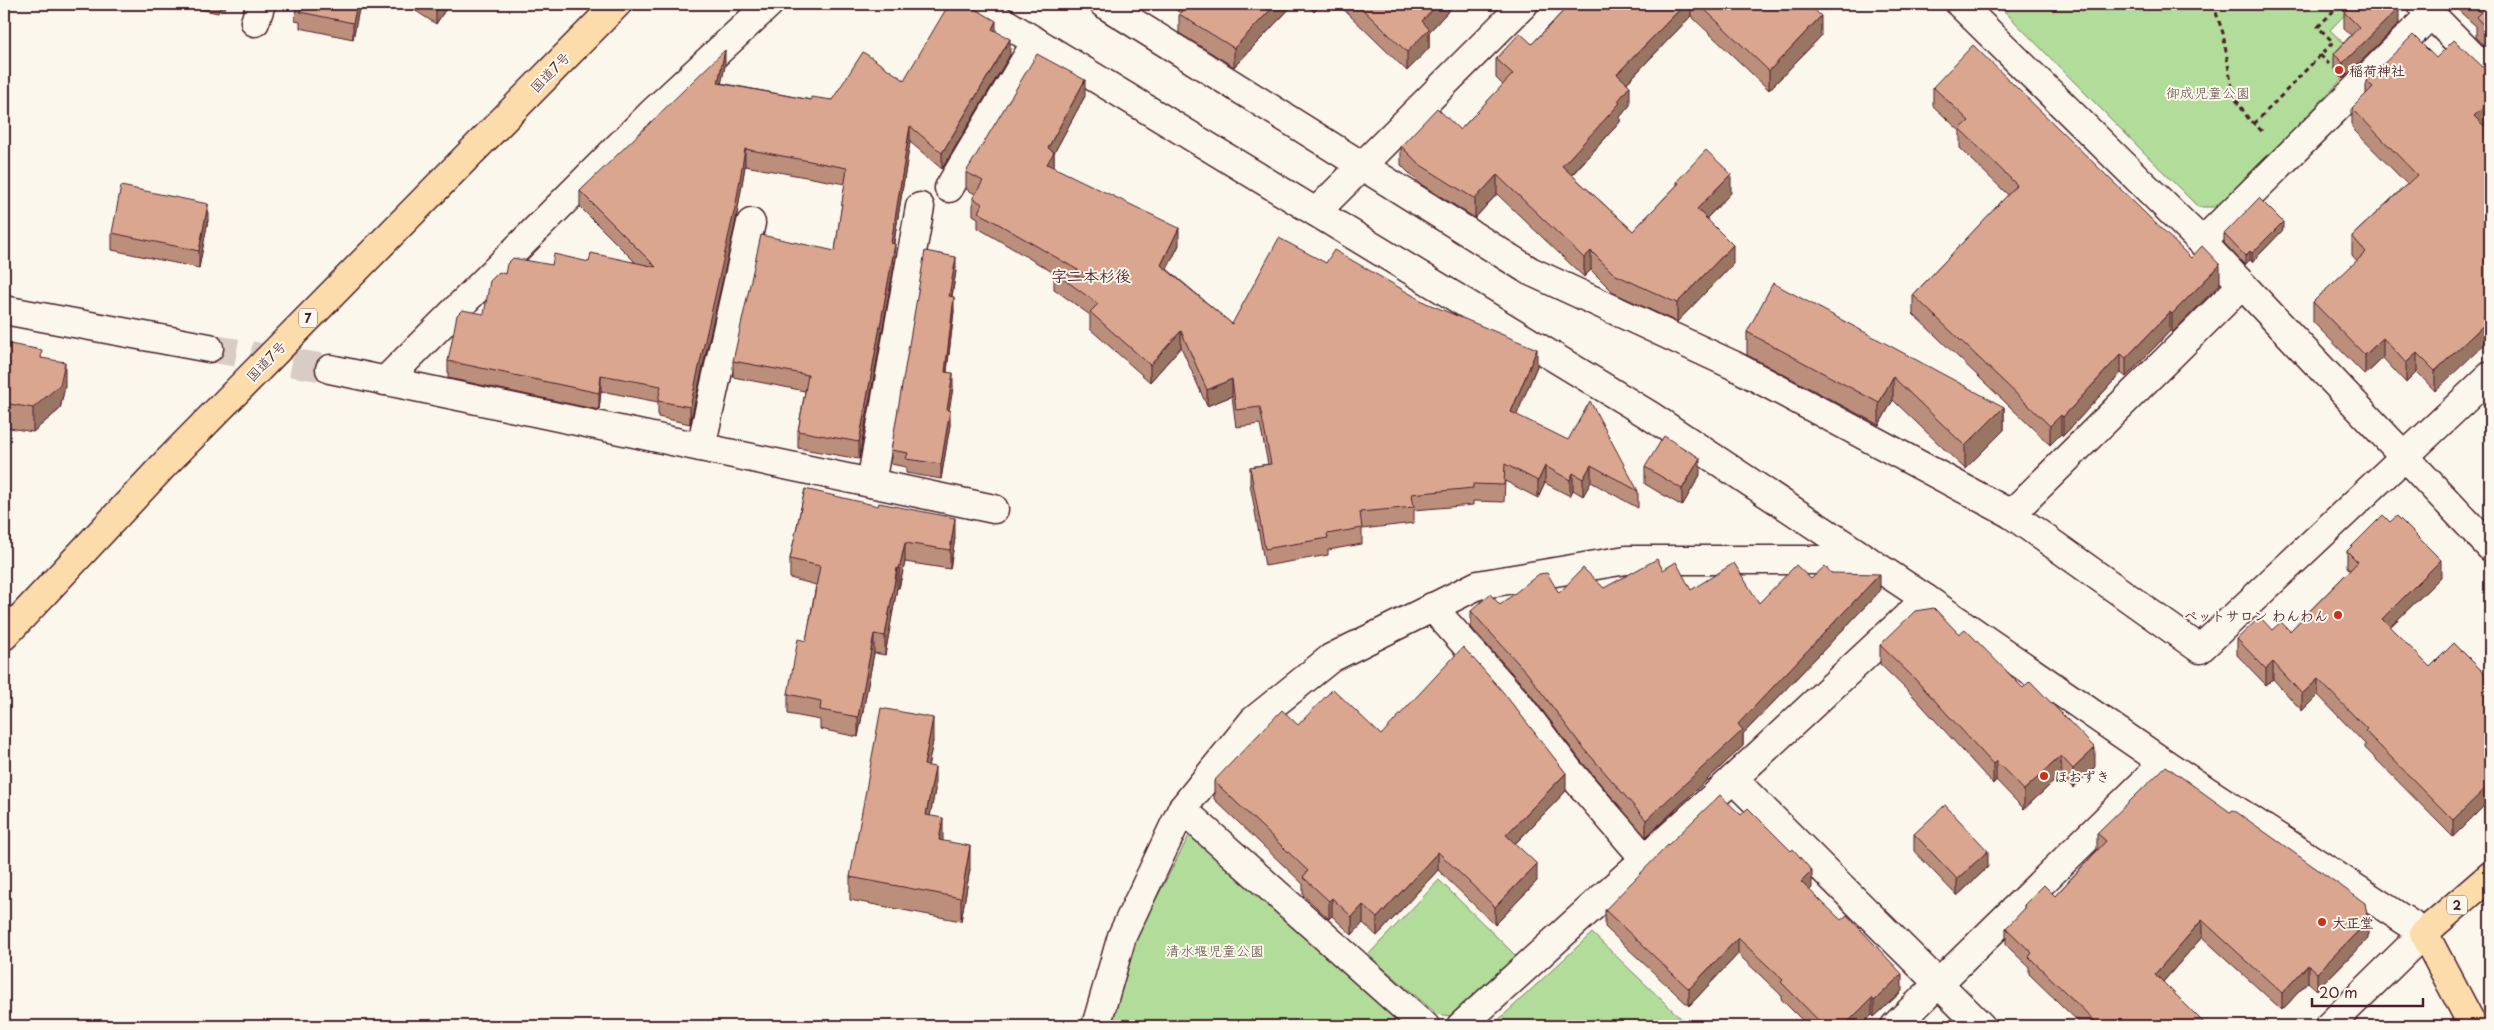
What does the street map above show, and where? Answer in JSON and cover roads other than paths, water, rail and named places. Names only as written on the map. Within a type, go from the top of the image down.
[{"type":"main road","name":"国道7号","points":[[4,636],[172,457],[616,4]]},
{"type":"main road","name":"2","points":[[2424,933],[2490,876]]},
{"type":"main road","points":[[2424,933],[2473,1026]]},
{"type":"street","points":[[385,381],[653,112],[769,4]]},
{"type":"street","points":[[974,4],[1649,415],[1926,599],[2164,763],[2424,933],[2329,1026]]},
{"type":"street","points":[[1104,4],[1530,271],[1733,364],[2011,514],[2200,649],[2490,376]]},
{"type":"street","points":[[1316,212],[1524,4]]},
{"type":"street","points":[[1960,4],[2202,242],[2241,286],[2490,547]]},
{"type":"street","points":[[2202,242],[2289,156],[2426,9],[2490,74]]},
{"type":"street","points":[[949,188],[1036,42]]},
{"type":"street","points":[[871,483],[920,208]]},
{"type":"street","points":[[701,447],[751,223]]},
{"type":"street","points":[[2011,514],[2241,286]]},
{"type":"street","points":[[4,310],[209,348]]},
{"type":"street","points":[[330,369],[994,509]]},
{"type":"street","points":[[1096,1026],[1122,936],[1182,809],[1253,721],[1331,658],[1478,584],[1626,560],[1866,560]]},
{"type":"street","points":[[1461,1026],[1733,779],[1926,599]]},
{"type":"street","points":[[1432,608],[1515,700],[1569,771],[1645,859]]},
{"type":"street","points":[[1894,1026],[2164,763]]},
{"type":"street","points":[[1733,779],[1981,1026]]},
{"type":"street","points":[[1182,809],[1425,1026]]},
{"type":"tunnel","points":[[209,348],[330,369]]},
{"type":"place","name":"稲荷神社","points":[[2339,70]]},
{"type":"place","name":"ペットサロン わんわん","points":[[2338,615]]},
{"type":"place","name":"ほおずき","points":[[2044,776]]},
{"type":"place","name":"大正堂","points":[[2322,922]]},
{"type":"district","name":"字二本杉後","points":[[1091,275]]},
{"type":"park label","name":"御成児童公園","points":[[2208,92]]},
{"type":"park label","name":"清水堰児童公園","points":[[1215,950]]}]
